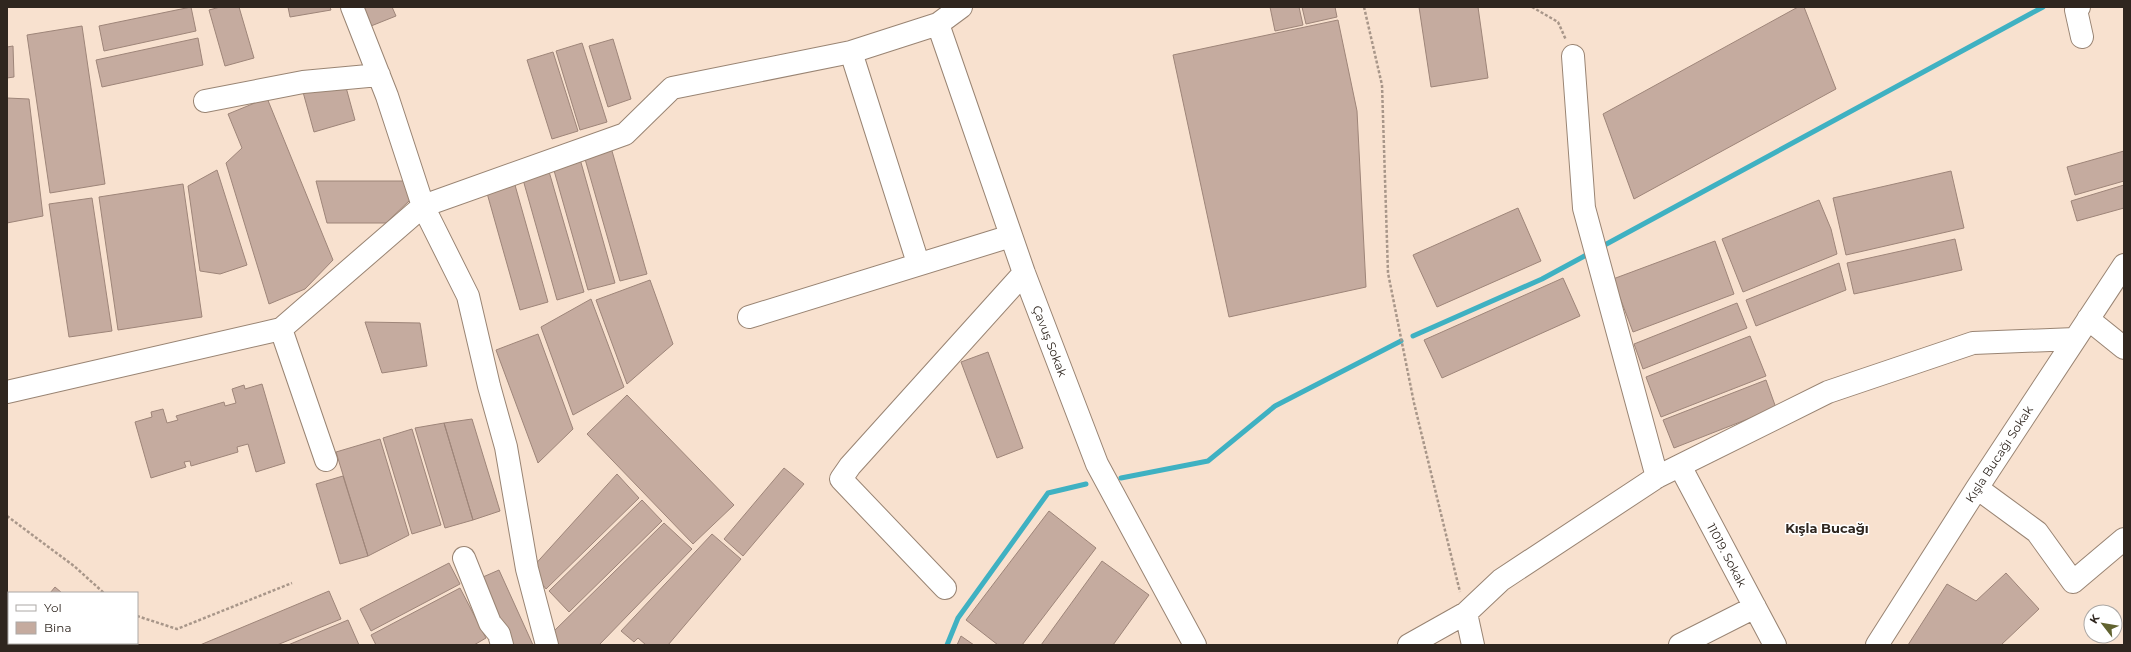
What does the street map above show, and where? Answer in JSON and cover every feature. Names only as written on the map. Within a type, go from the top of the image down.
[{"type":"street","points":[[352,7],[379,75],[422,206],[468,296],[489,386],[506,447],[527,569],[547,645]]},
{"type":"street","points":[[7,392],[281,329],[422,206],[625,134],[672,88],[851,52],[938,24],[961,7]]},
{"type":"street","points":[[2078,7],[2076,10],[2082,37]]},
{"type":"street","name":"Çavuş Sokak","points":[[938,24],[1024,273],[1097,464],[1195,645]]},
{"type":"street","points":[[851,52],[918,263]]},
{"type":"street","points":[[1573,56],[1584,208],[1607,298],[1658,477]]},
{"type":"street","points":[[205,101],[303,82],[379,75]]},
{"type":"street","points":[[749,317],[918,263],[1011,236]]},
{"type":"street","name":"Kışla Bucağı Sokak","points":[[1877,645],[1977,488],[2124,265]]},
{"type":"street","points":[[945,588],[841,479],[850,466],[1024,273]]},
{"type":"street","points":[[2088,319],[2124,348]]},
{"type":"street","points":[[281,329],[326,460]]},
{"type":"street","points":[[1409,645],[1466,614],[1501,580],[1658,477],[1828,392],[1973,343],[2075,339]]},
{"type":"street","name":"11019. Sokak","points":[[1680,466],[1775,645]]},
{"type":"street","points":[[1977,488],[2037,532],[2073,582],[2124,539]]},
{"type":"street","points":[[464,558],[490,623],[499,634],[502,645]]},
{"type":"street","points":[[1680,645],[1755,607]]},
{"type":"street","points":[[1466,614],[1473,645]]},
{"type":"path","points":[[1364,7],[1382,85],[1388,272],[1414,402],[1466,614]]},
{"type":"path","points":[[1532,7],[1558,22],[1573,56]]},
{"type":"path","points":[[7,516],[74,566],[103,592]]},
{"type":"path","points":[[138,616],[177,629],[292,583]]},
{"type":"building","points":[[191,7],[196,31],[104,51],[99,26]]},
{"type":"building","points":[[220,7],[239,7],[254,58],[225,66],[209,10]]},
{"type":"building","points":[[288,7],[330,7],[331,10],[290,17]]},
{"type":"building","points":[[363,7],[392,7],[396,16],[371,26]]},
{"type":"building","points":[[1270,7],[1299,7],[1303,25],[1275,31]]},
{"type":"building","points":[[1302,7],[1335,7],[1337,17],[1306,24]]},
{"type":"building","points":[[1419,7],[1478,7],[1488,78],[1431,87]]},
{"type":"building","points":[[1798,7],[1804,7],[1836,89],[1634,199],[1603,114]]},
{"type":"building","points":[[1338,20],[1357,111],[1366,287],[1229,317],[1173,55]]},
{"type":"building","points":[[82,26],[105,184],[50,193],[27,35]]},
{"type":"building","points":[[198,38],[203,65],[102,87],[96,60]]},
{"type":"building","points":[[613,39],[631,99],[608,107],[589,46]]},
{"type":"building","points":[[582,43],[607,122],[580,130],[556,51]]},
{"type":"building","points":[[13,46],[14,77],[7,78],[7,47]]},
{"type":"building","points":[[553,52],[578,131],[552,139],[527,60]]},
{"type":"building","points":[[344,80],[355,120],[314,132],[303,92]]},
{"type":"building","points":[[7,98],[29,99],[43,216],[7,223]]},
{"type":"building","points":[[267,98],[333,260],[305,289],[269,304],[226,163],[242,148],[228,114]]},
{"type":"building","points":[[610,144],[647,274],[620,281],[583,152]]},
{"type":"building","points":[[2124,151],[2124,181],[2075,195],[2067,167]]},
{"type":"building","points":[[580,159],[615,283],[588,290],[553,167]]},
{"type":"building","points":[[548,168],[584,292],[557,300],[522,176]]},
{"type":"building","points":[[217,170],[247,265],[220,274],[200,271],[188,186]]},
{"type":"building","points":[[1951,171],[1964,228],[1846,255],[1833,198]]},
{"type":"building","points":[[513,178],[548,302],[520,310],[485,186]]},
{"type":"building","points":[[316,181],[410,181],[410,200],[386,223],[327,223]]},
{"type":"building","points":[[183,184],[202,317],[118,330],[99,197]]},
{"type":"building","points":[[2124,185],[2124,208],[2077,221],[2071,201]]},
{"type":"building","points":[[92,198],[112,331],[69,337],[49,204]]},
{"type":"building","points":[[1819,200],[1831,229],[1837,254],[1743,292],[1722,239]]},
{"type":"building","points":[[1518,208],[1541,261],[1437,307],[1413,255]]},
{"type":"building","points":[[1955,239],[1962,270],[1854,294],[1847,263]]},
{"type":"building","points":[[1715,241],[1734,294],[1633,332],[1613,279]]},
{"type":"building","points":[[1839,263],[1846,290],[1756,326],[1746,300]]},
{"type":"building","points":[[1563,278],[1580,316],[1442,378],[1424,340]]},
{"type":"building","points":[[650,280],[673,344],[627,384],[596,300]]},
{"type":"building","points":[[591,299],[624,387],[573,415],[541,327]]},
{"type":"building","points":[[1737,303],[1747,328],[1643,369],[1634,344]]},
{"type":"building","points":[[365,322],[420,323],[427,366],[382,373]]},
{"type":"building","points":[[538,334],[573,429],[538,463],[496,350]]},
{"type":"building","points":[[1750,336],[1766,376],[1661,417],[1646,377]]},
{"type":"building","points":[[988,352],[1023,448],[997,458],[961,362]]},
{"type":"building","points":[[1766,380],[1776,408],[1674,448],[1663,420]]},
{"type":"building","points":[[262,384],[285,463],[256,472],[248,444],[237,447],[238,452],[191,466],[190,461],[184,462],[186,467],[151,478],[135,422],[152,417],[151,412],[163,409],[167,423],[178,420],[176,416],[224,402],[225,406],[236,403],[232,389],[244,385],[245,389]]},
{"type":"building","points":[[627,395],[734,505],[693,544],[587,434]]},
{"type":"building","points":[[472,419],[500,511],[473,520],[444,423]]},
{"type":"building","points":[[444,423],[473,520],[445,528],[415,428]]},
{"type":"building","points":[[412,429],[441,525],[412,534],[383,438]]},
{"type":"building","points":[[380,439],[409,535],[368,556],[336,452]]},
{"type":"building","points":[[784,468],[804,484],[743,556],[724,539]]},
{"type":"building","points":[[617,474],[639,498],[546,589],[531,569]]},
{"type":"building","points":[[343,476],[368,556],[340,564],[316,484]]},
{"type":"building","points":[[642,500],[662,521],[569,612],[549,591]]},
{"type":"building","points":[[1049,511],[1096,548],[1022,645],[998,645],[966,620]]},
{"type":"building","points":[[664,523],[692,549],[599,645],[553,645],[552,633]]},
{"type":"building","points":[[712,534],[741,559],[668,645],[646,645],[638,638],[634,642],[621,631]]},
{"type":"building","points":[[1102,561],[1149,595],[1113,645],[1041,645]]},
{"type":"building","points":[[449,563],[460,584],[371,631],[360,609]]},
{"type":"building","points":[[499,570],[533,645],[506,645],[476,580]]},
{"type":"building","points":[[2006,573],[2039,609],[2001,645],[1908,645],[1947,584],[1976,601]]},
{"type":"building","points":[[55,587],[61,592],[51,592]]},
{"type":"building","points":[[460,588],[486,638],[474,645],[376,645],[371,635]]},
{"type":"building","points":[[329,591],[341,619],[277,645],[200,645]]},
{"type":"building","points":[[348,620],[359,645],[288,645]]},
{"type":"building","points":[[961,636],[974,645],[957,645]]},
{"type":"building","points":[[51,644],[52,645],[7,645]]},
{"type":"building","points":[[51,644],[125,645],[52,645]]},
{"type":"waterway","points":[[1601,247],[2043,7]]},
{"type":"waterway","points":[[1413,336],[1542,279],[1590,253]]},
{"type":"waterway","points":[[1121,478],[1208,461],[1275,406],[1401,341]]},
{"type":"waterway","points":[[947,645],[958,618],[1048,493],[1086,484]]},
{"type":"district","name":"Kışla Bucağı","points":[[1827,528]]}]
